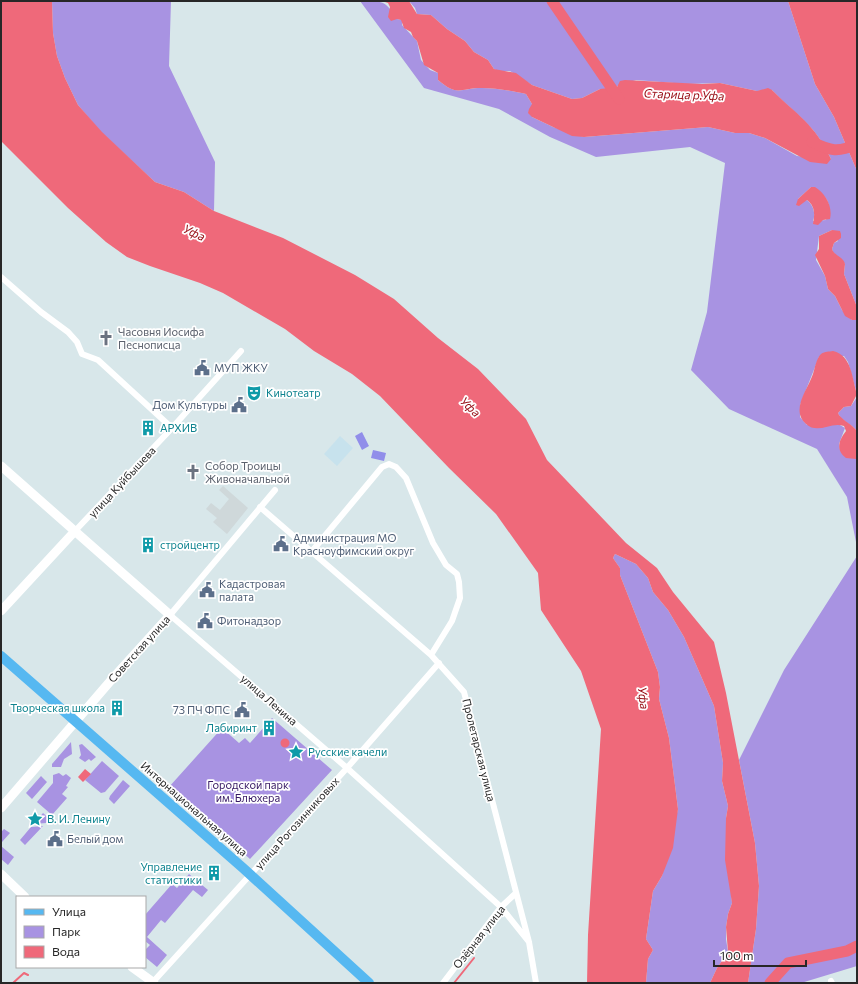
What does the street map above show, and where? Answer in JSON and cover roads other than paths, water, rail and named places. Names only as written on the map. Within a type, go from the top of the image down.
[{"type":"main road","name":"улица Ленина","points":[[1,466],[170,615]]},
{"type":"main road","name":"улица Куйбышева","points":[[1,611],[75,531]]},
{"type":"main road","name":"Советская улица","points":[[1,808],[113,678],[170,615]]},
{"type":"main road","name":"Интернациональная улица","points":[[1,656],[250,875],[369,983]]},
{"type":"main road","points":[[1,874],[24,896]]},
{"type":"main road","points":[[133,968],[154,983]]},
{"type":"street","points":[[1,277],[40,312],[68,332],[77,342],[82,354],[98,360],[172,428]]},
{"type":"street","name":"улица Куйбышева","points":[[75,531],[172,428],[240,350]]},
{"type":"street","points":[[313,550],[382,466],[387,464],[392,465],[406,478],[433,543],[446,565],[457,574],[459,582],[460,598],[452,621],[431,655]]},
{"type":"street","name":"Советская улица","points":[[170,615],[275,490]]},
{"type":"street","name":"Пролетарская улица","points":[[260,507],[313,550],[431,655],[464,692],[516,893],[536,983]]},
{"type":"street","name":"улица Ленина","points":[[170,615],[347,768],[501,907],[528,942]]},
{"type":"street","name":"улица Рогозинниковых","points":[[154,983],[439,663]]},
{"type":"street","name":"Озёрная улица","points":[[443,983],[501,907],[516,893]]},
{"type":"water","name":"Уфа","points":[[1,1],[52,1],[53,33],[57,56],[65,78],[78,105],[102,132],[155,182],[184,192],[214,211],[283,238],[355,275],[394,299],[438,338],[478,369],[526,419],[547,460],[626,543],[657,568],[673,592],[714,642],[726,693],[755,843],[759,886],[756,929],[748,983],[710,983],[717,968],[728,952],[726,927],[728,914],[732,903],[725,860],[726,818],[728,806],[722,781],[723,763],[714,706],[684,637],[668,610],[653,592],[648,578],[636,564],[615,554],[613,558],[620,568],[620,575],[658,672],[660,687],[659,699],[669,738],[678,809],[673,848],[662,876],[653,891],[646,939],[653,950],[648,959],[646,983],[587,983],[588,935],[601,729],[581,671],[541,610],[538,573],[496,514],[449,468],[380,396],[352,374],[314,351],[285,329],[223,293],[200,283],[127,257],[106,242],[68,208],[1,141]]},
{"type":"water","points":[[382,1],[409,1],[417,14],[431,15],[447,29],[465,41],[474,52],[488,60],[494,69],[516,73],[532,85],[572,99],[582,98],[600,89],[617,87],[620,81],[625,80],[702,84],[720,83],[757,91],[768,88],[772,90],[812,128],[819,137],[831,159],[827,164],[810,162],[765,138],[749,133],[735,133],[708,127],[584,137],[572,136],[532,117],[528,113],[532,104],[526,94],[487,88],[455,90],[445,85],[438,80],[438,73],[424,65],[417,41],[411,32],[404,28],[401,20],[397,19],[391,21],[388,17],[390,7],[388,3]]},
{"type":"water","points":[[788,1],[857,1],[857,171],[834,117],[815,84]]},
{"type":"water","points":[[811,187],[815,187],[825,196],[831,214],[830,219],[823,220],[818,225],[813,224],[814,210],[810,202],[807,200],[799,206],[796,205],[798,199]]},
{"type":"water","points":[[832,230],[840,231],[841,234],[841,238],[834,243],[832,249],[844,261],[844,274],[857,307],[857,320],[852,320],[845,316],[835,296],[828,289],[825,276],[815,255],[819,249],[819,236]]},
{"type":"water","points":[[833,351],[839,353],[848,362],[857,394],[851,406],[844,407],[838,413],[857,431],[856,459],[846,458],[840,452],[840,441],[846,431],[844,426],[834,425],[820,428],[811,427],[806,424],[800,412],[802,399],[818,358],[822,353]]},
{"type":"water","points":[[285,738],[290,743],[285,748],[280,743]]},
{"type":"water","points":[[85,769],[91,774],[83,782],[78,777]]},
{"type":"waterway","name":"Старица р.Уфа","points":[[552,1],[619,99]]},
{"type":"waterway","name":"Старица р.Уфа","points":[[812,142],[834,150],[845,149],[857,144]]},
{"type":"waterway","name":"Старица р.Уфа","points":[[770,983],[788,963],[847,951],[857,946]]},
{"type":"waterway","points":[[454,983],[474,958]]},
{"type":"waterway","points":[[13,983],[24,973],[28,975]]},
{"type":"place","name":"Часовня Иосифа Песнописца","points":[[106,338]]},
{"type":"place","name":"МУП ЖКУ","points":[[202,368]]},
{"type":"place","name":"Кинотеатр","points":[[254,393]]},
{"type":"place","name":"Дом Культуры","points":[[239,405]]},
{"type":"place","name":"АРХИВ","points":[[148,428]]},
{"type":"place","name":"Собор Троицы Живоначальной","points":[[193,472]]},
{"type":"place","name":"Администрация МО Красноуфимский округ","points":[[281,544]]},
{"type":"place","name":"стройцентр","points":[[148,545]]},
{"type":"place","name":"Кадастровая палата","points":[[207,590]]},
{"type":"place","name":"Фитонадзор","points":[[205,621]]},
{"type":"place","name":"Творческая школа","points":[[117,708]]},
{"type":"place","name":"73 ПЧ ФПС","points":[[242,710]]},
{"type":"place","name":"Лабиринт","points":[[269,728]]},
{"type":"place","name":"Русские качели","points":[[296,752]]},
{"type":"place","name":"В. И. Ленину","points":[[35,819]]},
{"type":"place","name":"Белый дом","points":[[55,839]]},
{"type":"place","name":"Управление статистики","points":[[214,873]]},
{"type":"park label","name":"Городской парк им. Блюхера","points":[[248,791]]}]
